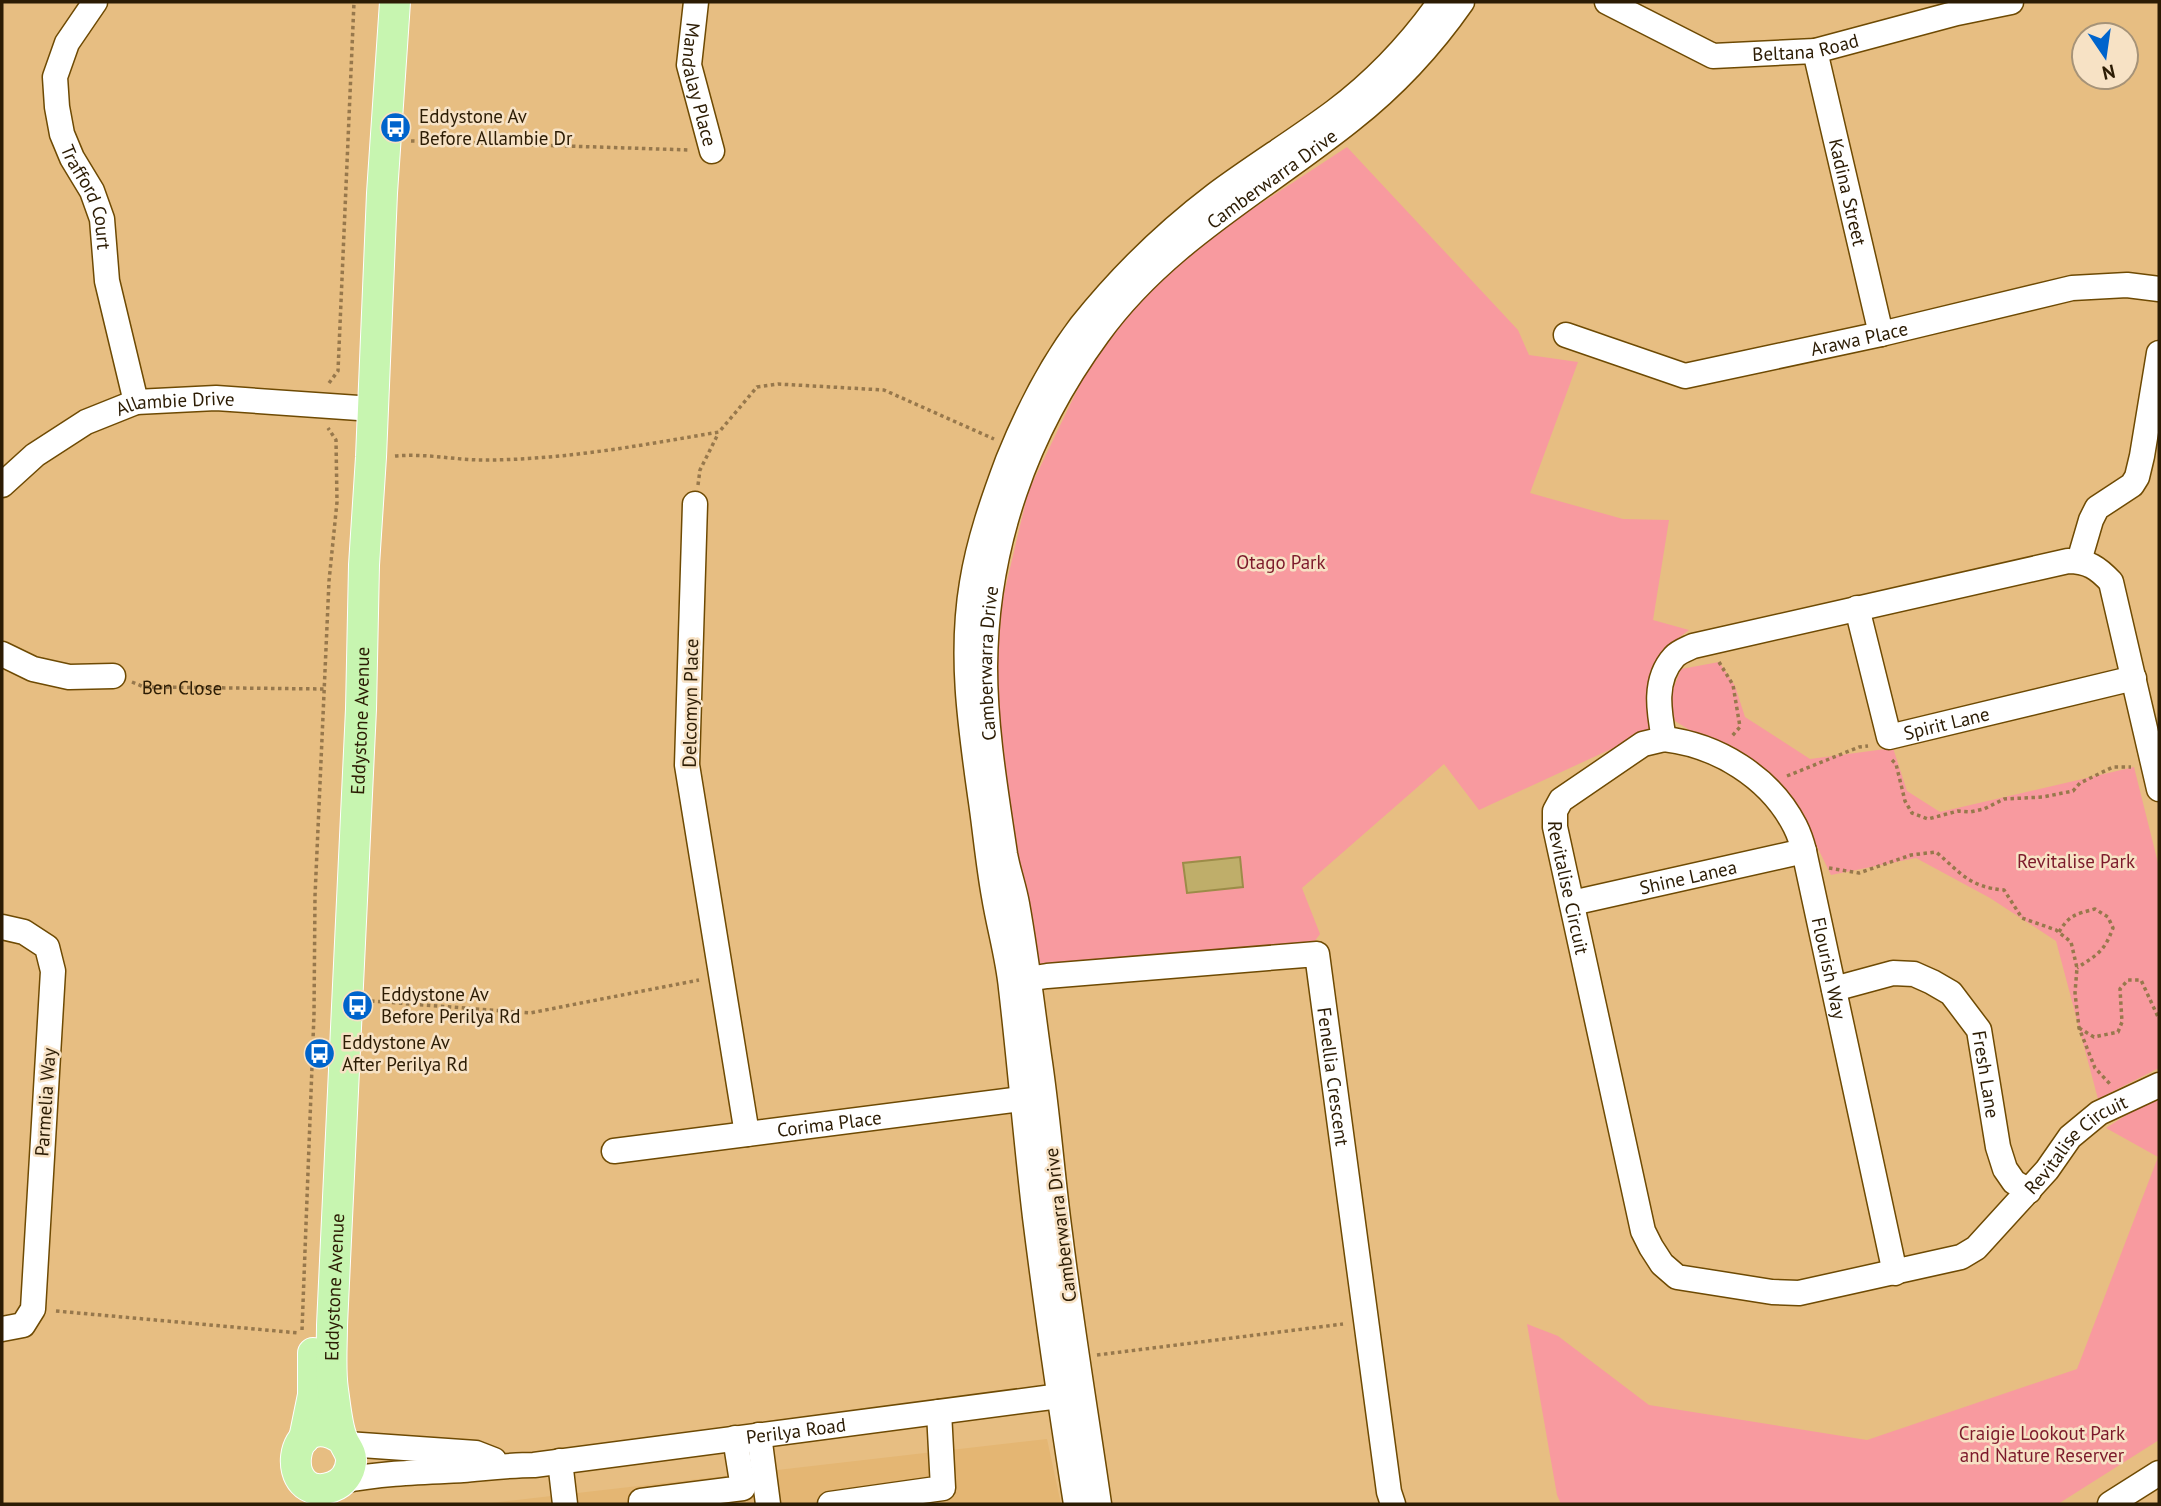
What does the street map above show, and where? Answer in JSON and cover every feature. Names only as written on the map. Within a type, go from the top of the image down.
[{"type":"main road","name":"Eddystone Avenue","points":[[344,1442],[333,1387],[332,1325],[361,709],[366,147],[376,2]]},
{"type":"main road","name":"Eddystone Avenue","points":[[304,1439],[313,1395],[365,408],[395,2]]},
{"type":"main road","points":[[327,1432],[344,1442],[351,1457],[351,1463],[327,1492],[297,1472],[297,1449],[304,1439],[311,1434],[327,1432]]},
{"type":"street","name":"Trafford Court","points":[[95,2],[67,43],[55,77],[57,107],[62,134],[72,158],[92,191],[102,219],[107,281],[136,402]]},
{"type":"street","name":"Mandalay Place","points":[[696,2],[689,65],[712,151]]},
{"type":"street","name":"Camberwarra Drive","points":[[1019,980],[992,882],[966,675],[967,626],[972,583],[983,532],[1029,411],[1056,363],[1080,328],[1138,261],[1212,198],[1335,111],[1369,83],[1407,43],[1440,2]]},
{"type":"street","name":"Camberwarra Drive","points":[[1076,1504],[1059,1231],[1034,1097],[1019,980],[1017,900],[1006,860],[987,716],[985,666],[989,604],[996,553],[1006,513],[1033,443],[1056,400],[1099,331],[1135,290],[1175,250],[1354,118],[1426,47],[1462,2]]},
{"type":"street","name":"Beltana Road","points":[[1607,2],[1713,56],[1815,51],[1956,7],[2011,2]]},
{"type":"street","name":"Kadina Street","points":[[1815,51],[1881,334]]},
{"type":"street","name":"Arawa Place","points":[[1566,335],[1685,376],[1881,334],[2072,288],[2127,285],[2159,289]]},
{"type":"street","points":[[2079,561],[2097,508],[2132,485],[2137,477],[2143,456],[2159,353]]},
{"type":"street","name":"Allambie Drive","points":[[2,485],[35,454],[86,422],[136,402],[216,398],[365,408]]},
{"type":"street","name":"Delcomyn Place","points":[[695,504],[687,765],[747,1134]]},
{"type":"street","points":[[1664,739],[1658,696],[1664,674],[1674,656],[1693,646],[2068,561],[2079,561],[2093,565],[2111,582],[2134,678],[2152,775]]},
{"type":"street","name":"Spirit Lane","points":[[1857,608],[1889,737],[2134,678]]},
{"type":"street","name":"Ben Close","points":[[2,654],[33,669],[69,677],[113,676]]},
{"type":"street","name":"Flourish Way","points":[[1664,739],[1702,747],[1747,771],[1780,803],[1796,827],[1804,852],[1895,1273]]},
{"type":"street","name":"Revitalise Circuit","points":[[1664,739],[1643,744],[1561,800],[1555,811],[1555,827],[1643,1231],[1662,1264],[1677,1277],[1772,1292],[1799,1293],[1961,1257],[1976,1248],[2029,1191],[2070,1137],[2099,1113],[2159,1085]]},
{"type":"street","name":"Shine Lanea","points":[[1572,903],[1804,852]]},
{"type":"street","name":"Parmelia Way","points":[[2,927],[24,932],[47,947],[53,971],[33,1309]]},
{"type":"street","name":"Fenellia Crescent","points":[[1019,980],[1317,954],[1389,1492],[1393,1504]]},
{"type":"street","name":"Fresh Lane","points":[[1834,989],[1893,973],[1914,974],[1951,993],[1979,1030],[1998,1147],[2006,1169],[2014,1182],[2029,1191]]},
{"type":"street","name":"Corima Place","points":[[614,1151],[1034,1097]]},
{"type":"street","points":[[2,1329],[23,1325],[33,1309]]},
{"type":"street","name":"Camberwarra Drive","points":[[1071,1394],[1099,1504]]},
{"type":"street","name":"Perilya Road","points":[[327,1492],[371,1475],[534,1465],[1071,1394]]},
{"type":"street","points":[[830,1504],[943,1488],[939,1412]]},
{"type":"street","points":[[641,1504],[640,1502],[744,1496],[747,1437]]},
{"type":"street","points":[[747,1437],[768,1504]]},
{"type":"street","name":"Perilya Road","points":[[344,1442],[476,1453],[507,1465]]},
{"type":"street","points":[[560,1461],[565,1504]]},
{"type":"street","points":[[2110,1504],[2159,1473]]},
{"type":"path","points":[[302,1341],[314,1014],[315,896],[329,581],[337,502],[336,440],[325,423],[327,387],[338,371],[354,2]]},
{"type":"path","name":"Mandalay Place","points":[[402,140],[712,151]]},
{"type":"path","points":[[695,504],[701,470],[719,432],[757,387],[778,384],[884,390],[1014,447]]},
{"type":"path","points":[[387,457],[418,454],[489,460],[600,452],[719,432]]},
{"type":"path","points":[[1718,662],[1733,685],[1740,727],[1728,740]]},
{"type":"path","name":"Ben Close","points":[[113,676],[144,687],[325,689]]},
{"type":"path","points":[[1785,777],[1859,747],[1871,746]]},
{"type":"path","points":[[1889,754],[1896,764],[1905,801],[1912,813],[1928,819],[1958,811],[1984,809],[2004,799],[2043,797],[2073,791],[2080,783],[2113,767],[2152,775]]},
{"type":"path","points":[[1828,867],[1859,873],[1911,855],[1936,852],[1968,881],[1989,889],[2004,890],[2022,918],[2059,932],[2071,942],[2077,968],[2079,1028],[2095,1068],[2110,1084]]},
{"type":"path","points":[[2059,932],[2066,920],[2077,913],[2095,909],[2108,917],[2113,928],[2106,946],[2077,968]]},
{"type":"path","points":[[364,1000],[530,1013],[722,976]]},
{"type":"path","points":[[2079,1028],[2094,1037],[2118,1032],[2122,1022],[2120,989],[2128,979],[2141,979],[2159,1019]]},
{"type":"path","points":[[33,1309],[301,1333]]},
{"type":"path","points":[[1091,1356],[1366,1321]]},
{"type":"shaded area","points":[[1047,1439],[1061,1504],[490,1504],[490,1503]]},
{"type":"green space","name":"Otago Park","points":[[1347,147],[1518,330],[1529,355],[1578,362],[1530,493],[1623,519],[1669,520],[1653,620],[1689,630],[1672,643],[1648,732],[1479,810],[1444,764],[1302,888],[1320,934],[1311,946],[1029,971],[995,700],[1002,602],[1028,492],[1112,325],[1176,259]]},
{"type":"green space","name":"Revitalise Park","points":[[1719,662],[1735,686],[1745,717],[1810,759],[1893,748],[1907,791],[1940,812],[2134,767],[2159,867],[2159,1068],[2098,1099],[2056,941],[1990,898],[1916,858],[1831,875],[1803,818],[1773,782],[1675,721],[1670,697],[1681,669]]},
{"type":"green space","name":"Craigie Lookout Park and Nature Reserver","points":[[2159,1094],[2159,1440],[2058,1504],[1561,1504],[1557,1495],[1527,1324],[1558,1336],[1649,1405],[1867,1440],[2077,1369],[2158,1157],[2106,1128]]},
{"type":"building","points":[[1240,857],[1243,887],[1187,893],[1183,863]]},
{"type":"place","name":"Eddystone Av Before Allambie Dr","points":[[396,127]]},
{"type":"place","name":"Eddystone Av Before Perilya Rd","points":[[358,1005]]},
{"type":"place","name":"Eddystone Av After Perilya Rd","points":[[319,1053]]}]
